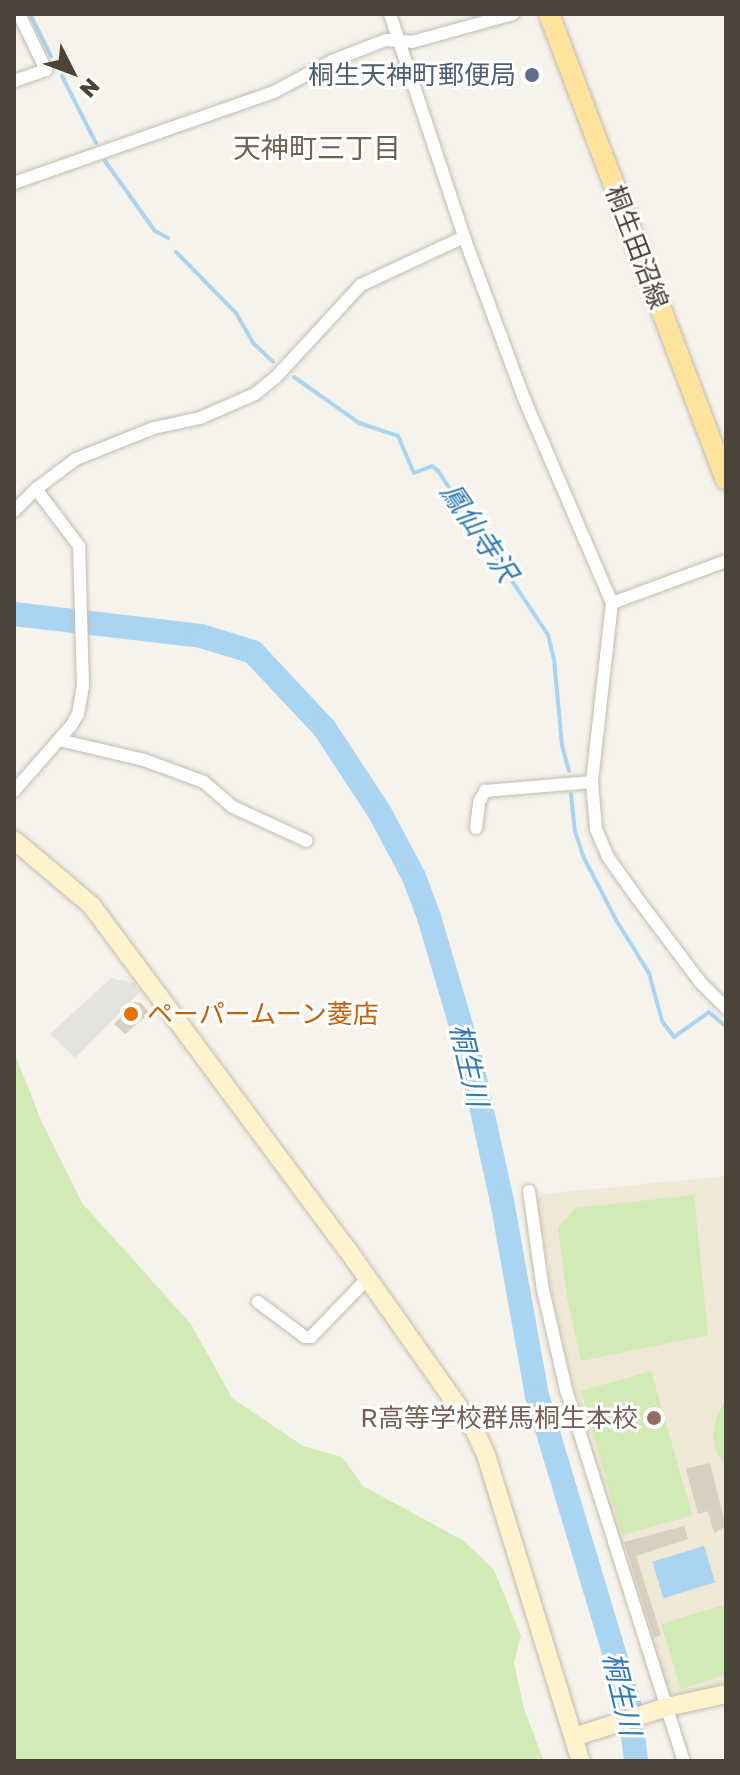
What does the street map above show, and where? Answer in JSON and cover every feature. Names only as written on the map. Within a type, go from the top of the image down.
[{"type":"main road","name":"桐生田沼線","points":[[549,14],[726,480]]},
{"type":"street","points":[[14,81],[46,70],[19,14]]},
{"type":"street","points":[[390,14],[464,237],[525,401],[612,603],[592,782],[596,829],[608,857],[700,982],[726,1008]]},
{"type":"street","points":[[14,183],[274,92],[332,61],[386,40],[412,42],[513,14]]},
{"type":"street","points":[[14,511],[36,489],[76,459],[154,428],[200,418],[255,394],[276,377],[361,285],[464,237]]},
{"type":"street","points":[[14,791],[78,714],[84,667],[79,546],[36,489]]},
{"type":"street","points":[[612,603],[726,561]]},
{"type":"street","points":[[59,740],[144,760],[204,782],[233,807],[307,841]]},
{"type":"street","points":[[476,828],[479,802],[485,791],[592,782]]},
{"type":"street","points":[[14,840],[92,906],[368,1278],[474,1429],[581,1761]]},
{"type":"street","points":[[529,1191],[543,1290],[566,1390],[684,1761]]},
{"type":"street","points":[[258,1302],[305,1337],[311,1337],[368,1278]]},
{"type":"street","points":[[574,1737],[667,1707],[726,1694]]},
{"type":"shaded area","points":[[111,978],[134,983],[141,991],[75,1058],[50,1034]]},
{"type":"shaded area","name":"R高等学校群馬桐生本校","points":[[726,1176],[726,1686],[675,1696],[666,1689],[617,1541],[571,1377],[554,1307],[537,1200],[543,1194]]},
{"type":"green space","points":[[14,1052],[41,1120],[82,1203],[191,1324],[232,1398],[303,1446],[342,1457],[363,1486],[464,1541],[494,1570],[521,1636],[514,1662],[524,1709],[544,1761],[14,1761]]},
{"type":"green space","points":[[694,1195],[708,1335],[581,1361],[567,1298],[558,1228],[575,1208]]},
{"type":"green space","points":[[651,1371],[692,1515],[622,1535],[581,1391]]},
{"type":"green space","points":[[726,1399],[726,1468],[716,1451],[713,1434],[717,1416]]},
{"type":"green space","points":[[726,1604],[726,1675],[681,1689],[661,1624]]},
{"type":"water","points":[[704,1546],[715,1582],[663,1598],[652,1562]]},
{"type":"building","points":[[135,1002],[141,1003],[150,1013],[125,1034],[114,1024]]},
{"type":"building","points":[[710,1463],[726,1526],[714,1533],[708,1511],[698,1514],[686,1469]]},
{"type":"building","points":[[684,1526],[688,1539],[636,1556],[661,1635],[654,1638],[624,1542]]},
{"type":"waterway","name":"鳳仙寺沢","points":[[30,14],[51,56]]},
{"type":"waterway","name":"鳳仙寺沢","points":[[62,76],[96,143]]},
{"type":"waterway","name":"鳳仙寺沢","points":[[105,161],[155,231],[168,238]]},
{"type":"waterway","name":"鳳仙寺沢","points":[[176,252],[236,313],[254,344],[273,362]]},
{"type":"waterway","name":"鳳仙寺沢","points":[[294,377],[359,423],[398,436],[414,473],[432,466],[438,471],[548,635],[554,659],[562,745],[569,771]]},
{"type":"waterway","name":"桐生川","points":[[14,614],[201,636],[253,652],[325,729],[380,813],[414,877],[429,917],[470,1056],[502,1201],[537,1396],[629,1702],[636,1761]]},
{"type":"waterway","name":"鳳仙寺沢","points":[[571,794],[575,831],[584,858],[616,920],[649,973],[662,1021],[674,1037],[709,1012],[726,1027]]},
{"type":"place","name":"桐生天神町郵便局","points":[[532,75]]},
{"type":"place","name":"ペーパームーン菱店","points":[[131,1014]]},
{"type":"place","name":"R高等学校群馬桐生本校","points":[[654,1418]]},
{"type":"district","name":"天神町三丁目","points":[[317,148]]}]
